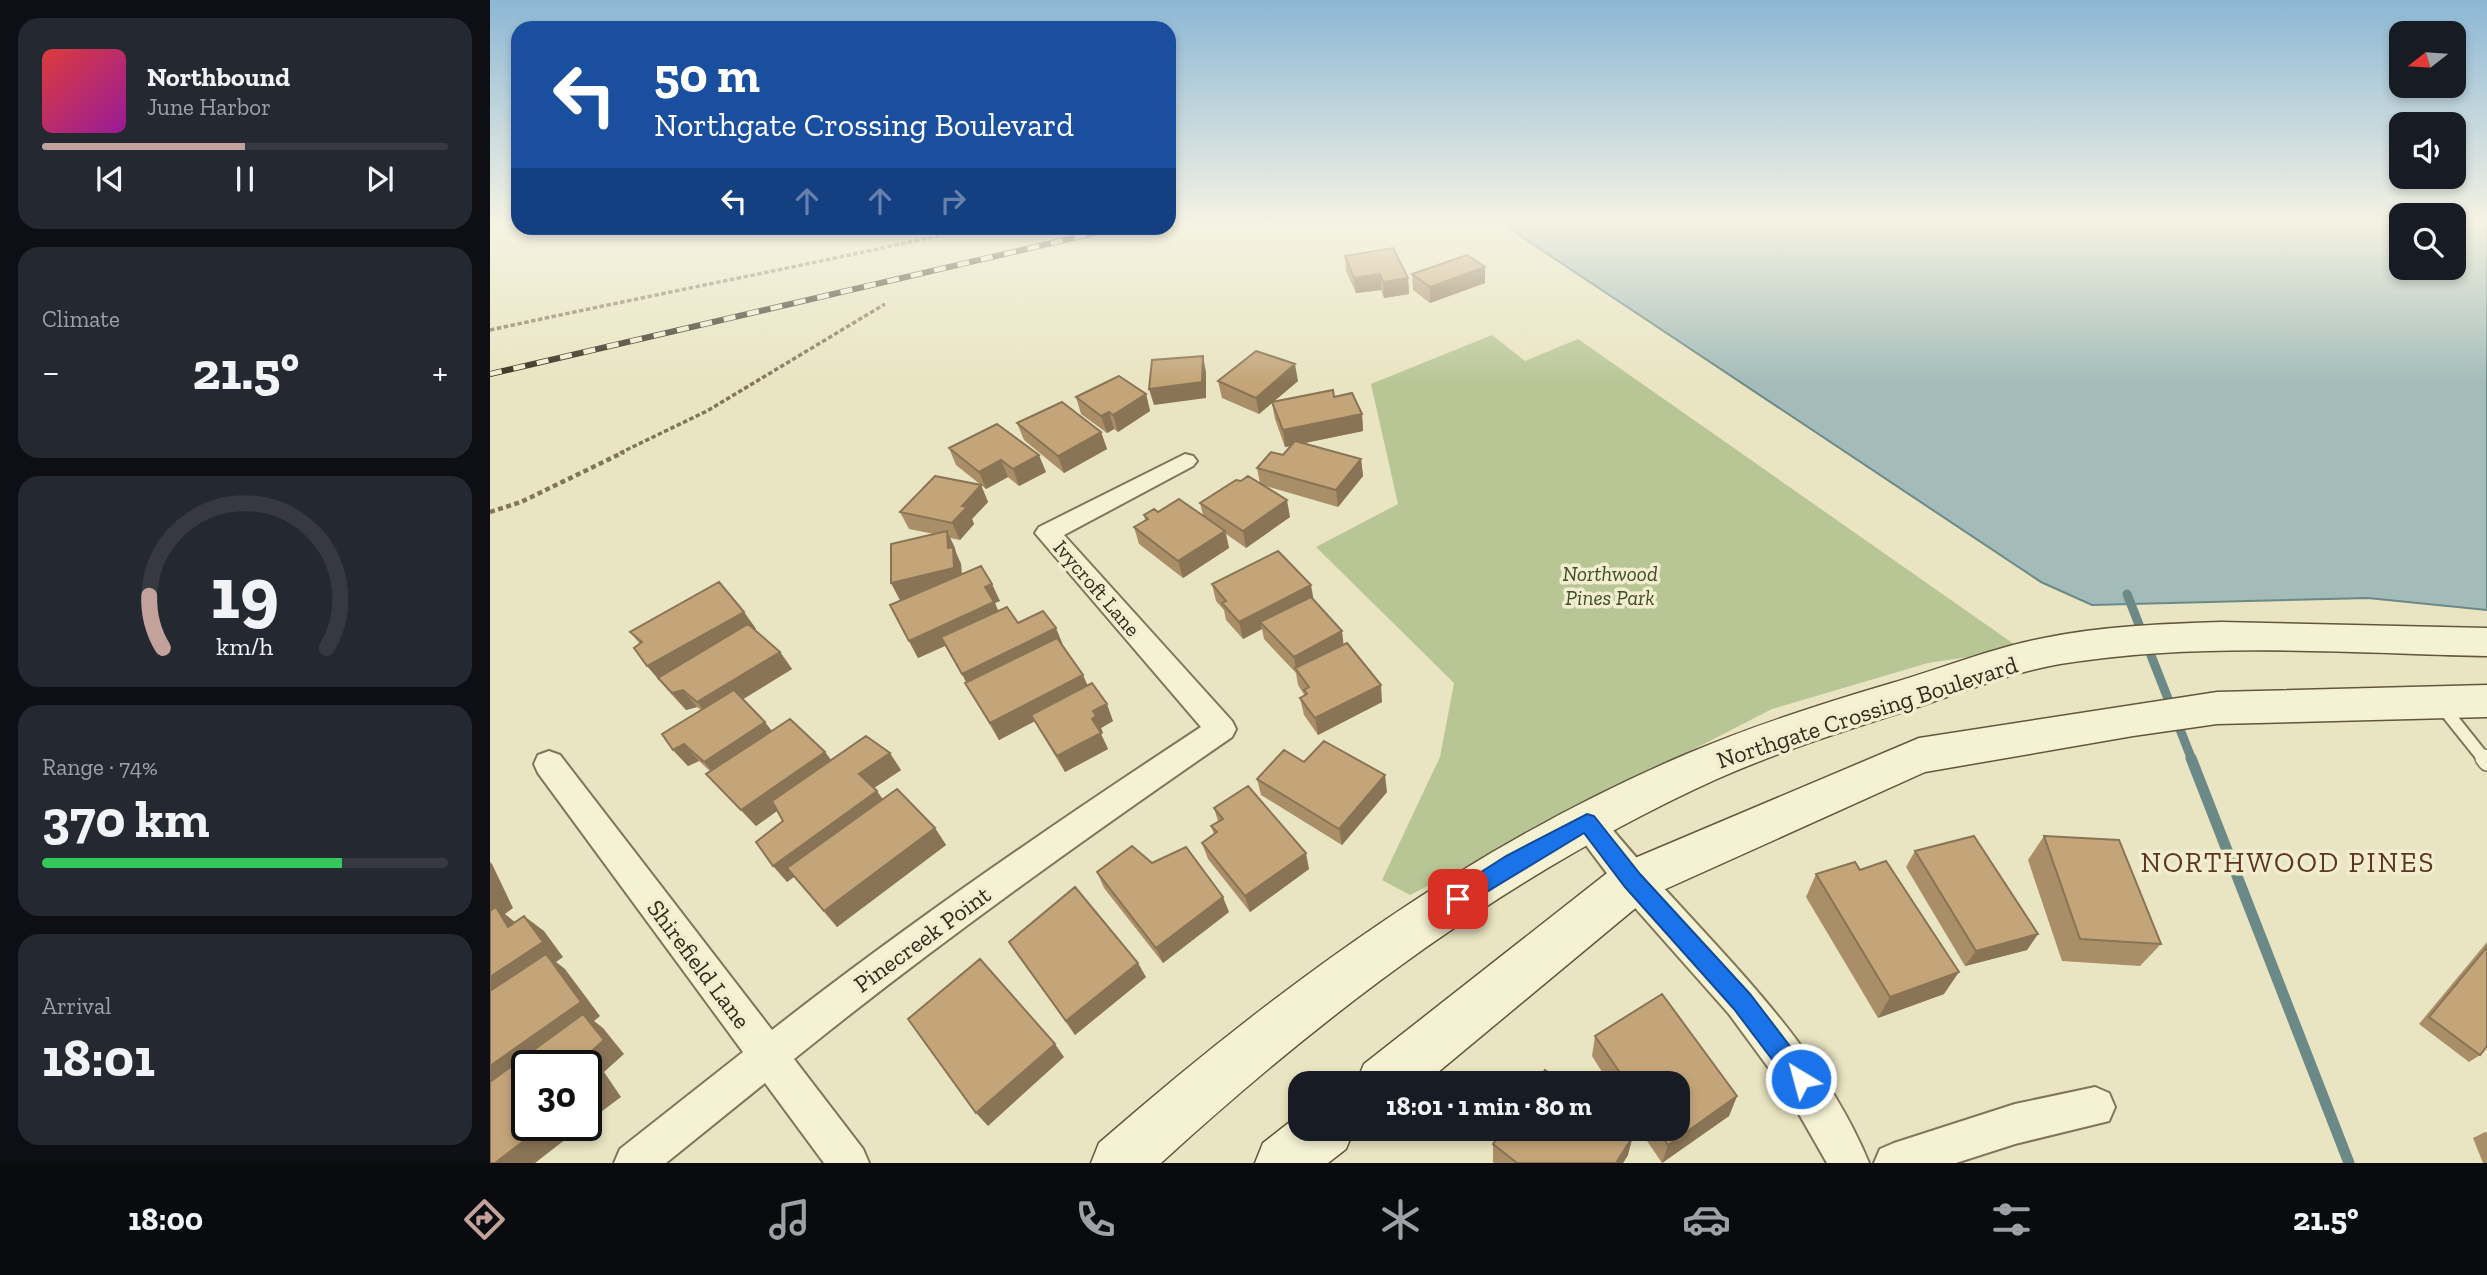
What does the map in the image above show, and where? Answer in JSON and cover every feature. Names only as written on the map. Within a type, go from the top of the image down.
[{"type":"street","name":"Ivycroft Lane","points":[[1185,461],[1048,533],[1221,729]]},
{"type":"street","name":"Northgate Crossing Boulevard","points":[[1119,1163],[1201,1087],[1350,970],[1513,863],[1587,822],[1700,768],[1760,743],[2057,650],[2188,637],[2487,642]]},
{"type":"street","points":[[1398,1071],[1633,881],[1919,756],[2133,719],[2217,708],[2487,701]]},
{"type":"street","name":"Pinecreek Point","points":[[634,1163],[850,990],[1221,729]]},
{"type":"street","name":"Shirefield Lane","points":[[549,764],[849,1163]]},
{"type":"street","points":[[1587,822],[1633,881],[1742,1001],[1801,1079],[1849,1163]]},
{"type":"street","points":[[1894,1163],[2015,1124],[2095,1107]]},
{"type":"street","points":[[1283,1163],[1311,1141]]},
{"type":"lane","points":[[2438,701],[2487,762]]},
{"type":"path","points":[[490,330],[674,290],[763,275]]},
{"type":"path","points":[[490,512],[521,502],[707,411],[885,303]]},
{"type":"green space","name":"Northwood Pines Park","points":[[1492,335],[1525,361],[1578,339],[2021,649],[1928,663],[1772,709],[1410,895],[1382,880],[1440,757],[1454,683],[1316,547],[1398,504],[1371,384]]},
{"type":"water","points":[[1580,275],[2389,275],[2389,280],[2466,280],[2466,275],[2487,275],[2487,610],[2368,598],[2092,605],[2041,582]]},
{"type":"building","points":[[1380,275],[1407,275],[1408,278],[1383,282]]},
{"type":"building","points":[[1414,275],[1462,275],[1430,287]]},
{"type":"building","points":[[1256,351],[1295,364],[1256,398],[1218,381]]},
{"type":"building","points":[[1203,356],[1202,382],[1149,389],[1152,360]]},
{"type":"building","points":[[1119,376],[1146,394],[1113,415],[1109,412],[1101,416],[1076,397]]},
{"type":"building","points":[[1333,390],[1334,397],[1352,393],[1362,414],[1283,430],[1272,402]]},
{"type":"building","points":[[1062,402],[1101,432],[1058,456],[1017,423]]},
{"type":"building","points":[[997,424],[1039,455],[1013,469],[1001,460],[979,472],[949,448]]},
{"type":"building","points":[[1295,441],[1361,459],[1336,490],[1257,468],[1271,452],[1283,455]]},
{"type":"building","points":[[935,476],[981,485],[962,506],[967,507],[952,523],[900,512]]},
{"type":"building","points":[[1248,476],[1287,500],[1243,531],[1200,503],[1236,480],[1241,481]]},
{"type":"building","points":[[1179,499],[1225,531],[1178,561],[1134,527],[1148,519],[1144,515],[1154,509],[1158,512]]},
{"type":"building","points":[[947,531],[948,548],[953,547],[954,568],[891,583],[891,544]]},
{"type":"building","points":[[1278,551],[1311,585],[1239,622],[1222,603],[1226,601],[1212,584]]},
{"type":"building","points":[[981,566],[992,584],[985,587],[994,602],[909,641],[890,605]]},
{"type":"building","points":[[719,582],[744,612],[647,666],[634,648],[642,642],[630,632]]},
{"type":"building","points":[[1311,597],[1342,631],[1294,657],[1260,622]]},
{"type":"building","points":[[1007,607],[1018,623],[1043,611],[1056,628],[962,674],[941,637]]},
{"type":"building","points":[[748,624],[780,652],[697,702],[683,690],[672,693],[658,678]]},
{"type":"building","points":[[1057,638],[1083,675],[990,723],[965,683]]},
{"type":"building","points":[[1347,643],[1381,685],[1315,718],[1300,698],[1307,694],[1304,690],[1309,687],[1295,668]]},
{"type":"building","points":[[1092,683],[1107,704],[1093,711],[1096,716],[1092,719],[1101,733],[1057,756],[1031,715]]},
{"type":"building","points":[[734,690],[765,722],[704,762],[684,744],[673,750],[662,734]]},
{"type":"building","points":[[790,719],[825,752],[741,810],[706,774]]},
{"type":"building","points":[[866,736],[890,753],[859,774],[877,791],[773,866],[756,842],[783,821],[772,801]]},
{"type":"building","points":[[1324,741],[1385,775],[1339,829],[1257,779],[1284,750],[1304,762]]},
{"type":"building","points":[[1248,786],[1306,853],[1245,896],[1202,843],[1217,832],[1211,826],[1223,819],[1214,808]]},
{"type":"building","points":[[897,789],[935,828],[824,911],[787,868]]},
{"type":"building","points":[[1974,836],[2038,934],[1976,951],[1915,851]]},
{"type":"building","points":[[2044,836],[2119,840],[2161,944],[2080,939]]},
{"type":"building","points":[[1132,846],[1152,863],[1186,847],[1223,897],[1156,948],[1097,872]]},
{"type":"building","points":[[1886,861],[1959,972],[1890,997],[1816,874],[1855,862],[1860,870]]},
{"type":"building","points":[[1075,887],[1138,963],[1066,1021],[1009,942]]},
{"type":"building","points":[[496,907],[508,927],[524,916],[543,942],[490,977],[490,911]]},
{"type":"building","points":[[2487,947],[2487,1046],[2480,1055],[2429,1017]]},
{"type":"building","points":[[546,954],[581,1002],[490,1066],[490,991]]},
{"type":"building","points":[[980,959],[1055,1044],[976,1113],[908,1019]]},
{"type":"building","points":[[1662,994],[1737,1096],[1690,1129],[1690,1071],[1619,1071],[1595,1036]]},
{"type":"building","points":[[583,1014],[604,1040],[593,1050],[534,1050]]},
{"type":"building","points":[[511,1067],[511,1141],[524,1141],[495,1163],[490,1163],[490,1082]]},
{"type":"building","points":[[1495,1141],[1630,1141],[1616,1163],[1517,1163],[1493,1144]]},
{"type":"waterway","points":[[2127,594],[2192,760]]},
{"type":"waterway","points":[[2191,758],[2349,1163]]},
{"type":"railway","points":[[490,374],[913,275]]},
{"type":"district","name":"NORTHWOOD PINES","points":[[2288,862]]},
{"type":"route","points":[[1458,899],[1513,863],[1587,822],[1695,953],[1742,1001],[1801,1079]]}]
